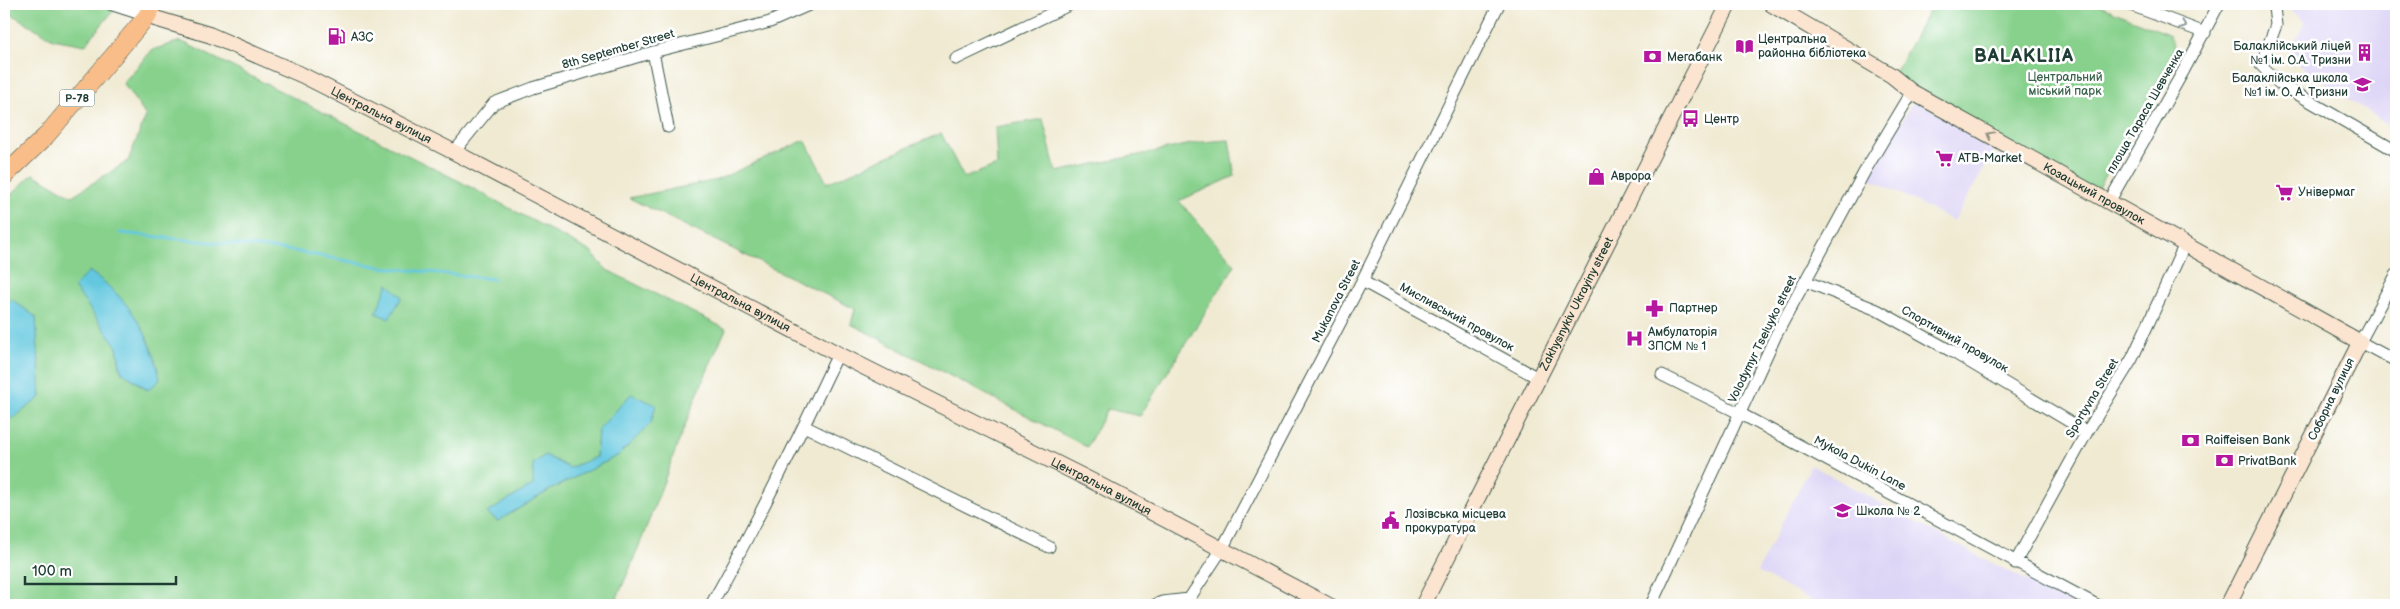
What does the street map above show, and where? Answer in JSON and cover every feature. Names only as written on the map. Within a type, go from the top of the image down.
[{"type":"main road","name":"Р-78","points":[[4,176],[45,137],[150,10]]},
{"type":"street","points":[[110,4],[150,10]]},
{"type":"street","name":"8th September Street","points":[[454,152],[494,103],[533,88],[653,52],[770,22],[811,4]]},
{"type":"street","points":[[956,59],[1072,4]]},
{"type":"street","name":"Mukanova Street","points":[[1189,602],[1222,549],[1362,281],[1499,4]]},
{"type":"street","name":"Zakhysnykiv Ukrayiny street","points":[[1422,605],[1729,4]]},
{"type":"street","name":"Козацький провулок","points":[[1772,4],[1891,75],[1912,92],[2396,361]]},
{"type":"street","points":[[2128,4],[2204,33]]},
{"type":"street","name":"площа Тараса Шевченка","points":[[2109,202],[2204,33],[2218,4]]},
{"type":"street","points":[[2270,4],[2274,6],[2276,25],[2261,65],[2280,84],[2396,151]]},
{"type":"street","name":"Центральна вулиця","points":[[150,10],[302,75],[454,152],[838,354],[1090,480],[1328,605]]},
{"type":"street","points":[[653,52],[668,127]]},
{"type":"street","name":"Volodymyr Tseluyko street","points":[[1651,605],[1776,336],[1866,169],[1912,92]]},
{"type":"street","name":"Sportyvna Street","points":[[2015,563],[2087,432],[2132,359],[2185,244]]},
{"type":"street","name":"Соборна вулиця","points":[[2228,605],[2360,342],[2396,275]]},
{"type":"street","name":"Спортивний провулок","points":[[1805,280],[1877,310],[1951,351],[2087,432]]},
{"type":"street","name":"Мисливський провулок","points":[[1362,281],[1538,378]]},
{"type":"street","points":[[711,605],[804,426],[838,354]]},
{"type":"street","name":"Mykola Dukin Lane","points":[[1662,375],[1741,414],[2015,563],[2097,605]]},
{"type":"street","points":[[804,426],[1049,547]]},
{"type":"street","points":[[1155,605],[1162,602],[1189,602]]},
{"type":"shaded area","name":"Балаклійська школа №1 ім. О. А. Тризни","points":[[2283,4],[2396,4],[2396,131],[2287,57],[2305,21]]},
{"type":"shaded area","points":[[1918,101],[1997,146],[1954,221],[1869,178],[1912,103]]},
{"type":"shaded area","name":"Школа № 2","points":[[1811,465],[1982,558],[2076,605],[1821,605],[1757,572]]},
{"type":"green space","points":[[4,4],[119,4],[85,45],[53,39],[4,10]]},
{"type":"green space","name":"Центральний міський парк","points":[[1933,4],[2095,4],[2168,34],[2173,41],[2175,50],[2095,193],[1892,78]]},
{"type":"green space","points":[[181,41],[459,181],[591,252],[607,270],[726,329],[696,397],[643,537],[614,605],[4,605],[4,413],[12,419],[11,299],[4,311],[4,201],[33,174],[72,196],[128,161],[146,116],[123,83],[152,50]],"holes":[[[117,347],[147,390],[121,371]],[[598,430],[619,455],[548,491],[498,521],[488,513],[533,485],[596,457]]]},
{"type":"green space","points":[[1043,119],[1056,172],[1201,142],[1229,140],[1235,176],[1179,201],[1235,265],[1140,416],[1107,409],[1087,447],[851,324],[855,309],[629,198],[717,180],[805,140],[827,183],[941,133],[964,178],[997,165],[995,127]]},
{"type":"water","points":[[89,271],[103,281],[126,305],[144,332],[151,347],[160,380],[148,390],[121,371],[117,347],[74,287]]},
{"type":"water","points":[[388,284],[402,297],[389,319],[376,313]]},
{"type":"water","points":[[11,299],[36,317],[41,397],[12,419],[4,413],[4,311]]},
{"type":"water","points":[[631,394],[656,405],[651,423],[619,455],[548,491],[498,521],[487,513],[533,485],[533,464],[545,455],[569,468],[596,457],[598,430]]},
{"type":"waterway","points":[[120,233],[288,250],[381,267],[494,279]]},
{"type":"place","name":"АЗС","points":[[337,37]]},
{"type":"place","name":"Центральна районна бібліотека","points":[[1744,46]]},
{"type":"place","name":"Балаклійський ліцей №1 ім. О.А. Тризни","points":[[2365,53]]},
{"type":"place","name":"Мегабанк","points":[[1653,57]]},
{"type":"place","name":"Балаклійська школа №1 ім. О. А. Тризни","points":[[2362,85]]},
{"type":"place","name":"Центр","points":[[1690,119]]},
{"type":"place","name":"ATB-Market","points":[[1944,158]]},
{"type":"place","name":"Аврора","points":[[1597,176]]},
{"type":"place","name":"Універмаг","points":[[2284,192]]},
{"type":"place","name":"Партнер","points":[[1655,308]]},
{"type":"place","name":"Амбулаторія ЗПСМ № 1","points":[[1634,339]]},
{"type":"place","name":"Raiffeisen Bank","points":[[2191,440]]},
{"type":"place","name":"PrivatBank","points":[[2224,461]]},
{"type":"place","name":"Школа № 2","points":[[1842,511]]},
{"type":"place","name":"Лозівська місцева прокуратура","points":[[1391,521]]},
{"type":"district","name":"BALAKLIIA","points":[[2024,56]]}]
